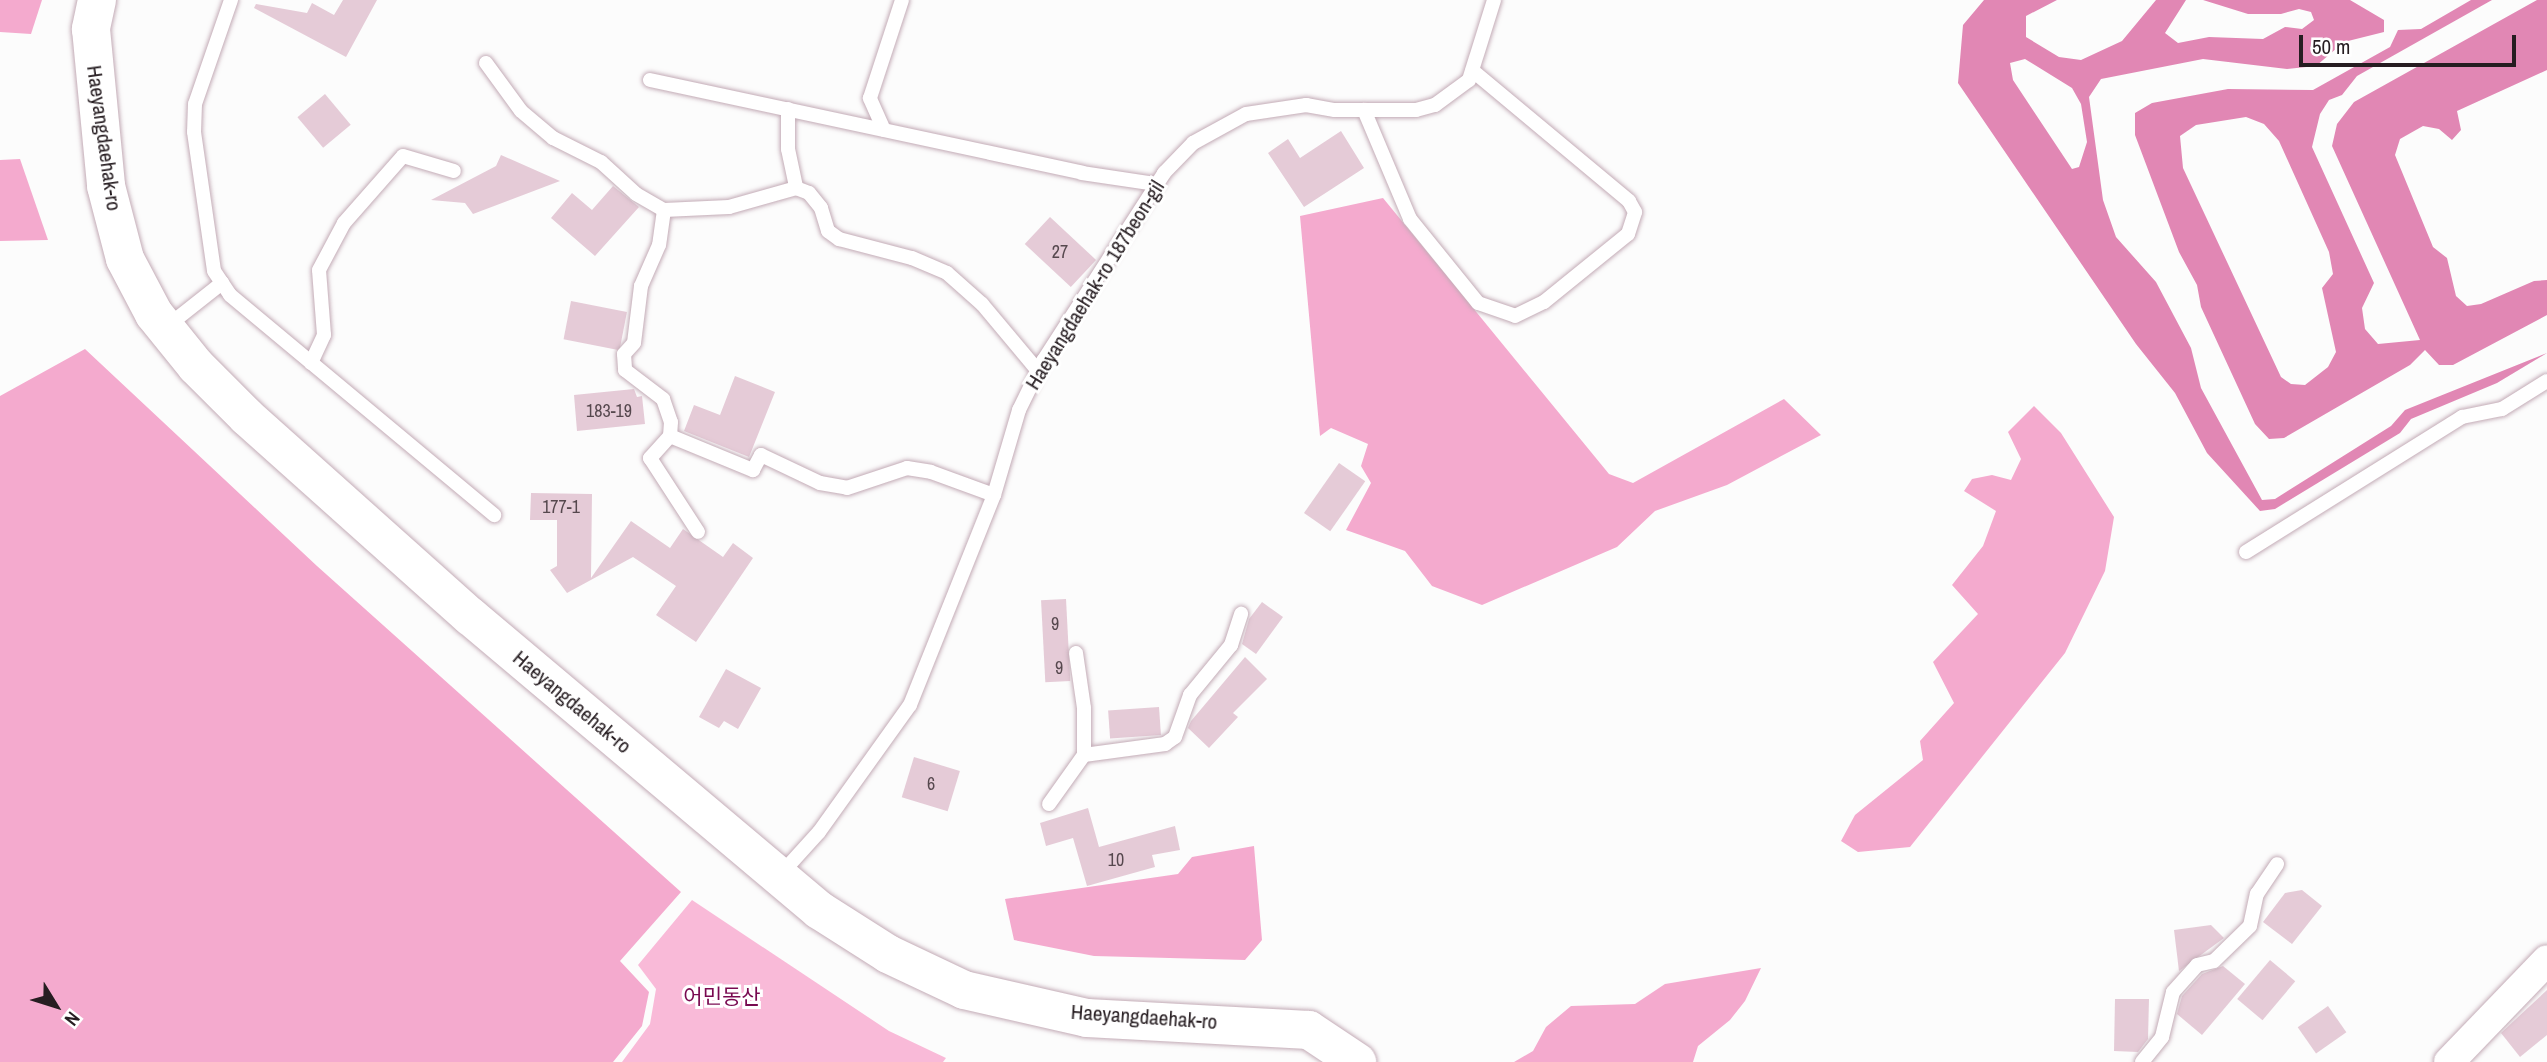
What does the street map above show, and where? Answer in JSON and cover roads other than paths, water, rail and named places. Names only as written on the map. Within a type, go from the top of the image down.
[{"type":"street","name":"Haeyangdaehak-ro","points":[[97,0],[91,29],[106,186],[125,259],[165,328],[247,417],[450,599],[779,877],[819,910],[888,954],[964,990],[1087,1018],[1309,1030],[1357,1062]]},
{"type":"street","points":[[2449,1062],[2547,960]]},
{"type":"lane","points":[[231,0],[195,104],[214,271],[230,295],[494,515]]},
{"type":"lane","points":[[884,130],[870,98],[902,0]]},
{"type":"lane","name":"Haeyangdaehak-ro 187beon-gil","points":[[779,877],[819,832],[910,705],[994,495],[1020,410],[1038,371],[1156,184],[1193,143],[1246,114],[1306,105],[1364,110],[1416,110],[1435,105],[1469,80],[1494,0]]},
{"type":"lane","points":[[486,63],[521,111],[553,138],[601,162],[636,194],[664,210],[729,207],[796,188],[809,193],[821,208],[828,231],[839,239],[912,258],[947,274],[982,304],[1038,371]]},
{"type":"lane","points":[[1364,110],[1409,219],[1478,303],[1515,316],[1544,302],[1628,234],[1635,212],[1629,201],[1472,70]]},
{"type":"lane","points":[[650,80],[1156,184]]},
{"type":"lane","points":[[788,109],[788,149],[796,188]]},
{"type":"lane","points":[[311,363],[324,335],[319,270],[344,223],[403,156],[454,172]]},
{"type":"lane","points":[[664,210],[659,245],[641,286],[634,343],[624,354],[625,370],[663,399],[671,422],[670,436],[650,458],[698,532]]},
{"type":"lane","points":[[165,328],[222,283]]},
{"type":"lane","points":[[2246,552],[2462,417],[2502,409],[2547,381]]},
{"type":"lane","points":[[670,436],[753,470],[761,454],[820,483],[847,488],[907,468],[931,472],[994,495]]},
{"type":"lane","points":[[1084,755],[1165,744],[1175,737],[1190,695],[1231,645],[1241,614]]},
{"type":"lane","points":[[1049,804],[1084,755],[1084,708],[1076,653]]},
{"type":"lane","points":[[2142,1062],[2162,1037],[2173,992],[2197,965],[2214,961],[2250,926],[2256,894],[2277,864]]},
{"type":"park label","name":"어민동산","points":[[722,997]]}]
